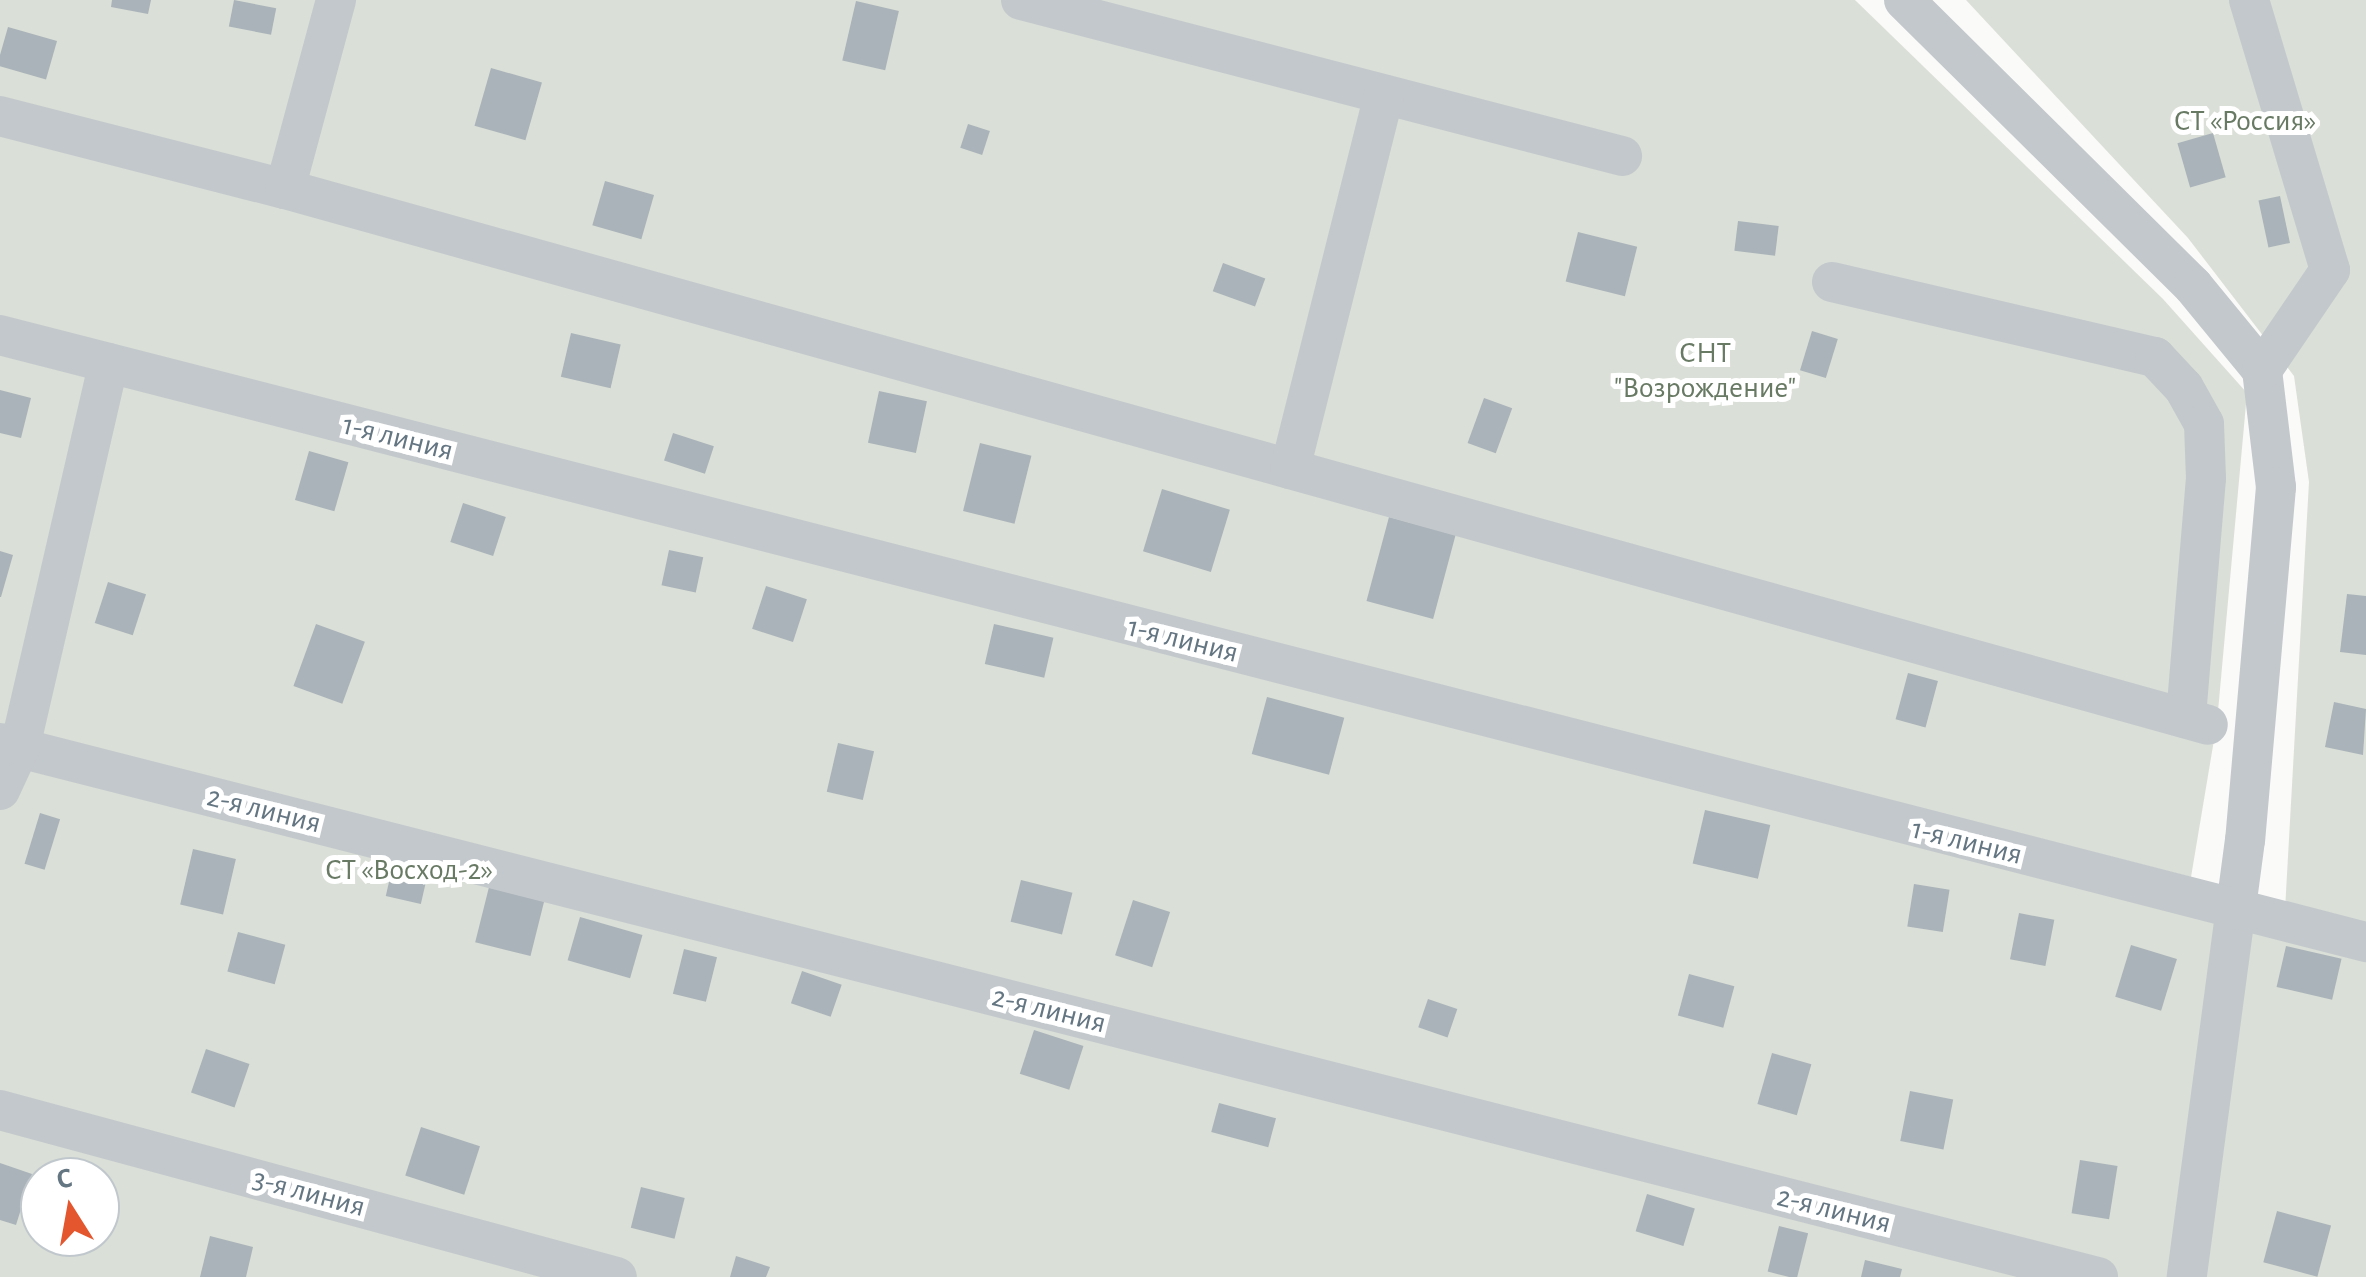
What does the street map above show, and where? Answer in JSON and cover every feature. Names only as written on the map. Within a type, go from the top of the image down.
[{"type":"street","points":[[285,189],[336,0]]},
{"type":"street","points":[[1021,0],[1622,156]]},
{"type":"street","points":[[1904,0],[2180,272],[2262,370],[2276,487],[2245,840],[2232,910],[2187,1277]]},
{"type":"street","points":[[2248,0],[2330,270],[2262,370]]},
{"type":"street","points":[[1290,469],[1384,94]]},
{"type":"street","points":[[0,116],[285,189],[2197,722],[2206,478],[2204,424],[2184,388],[2155,357],[1832,282]]},
{"type":"street","name":"1-я линия","points":[[0,335],[2366,942]]},
{"type":"street","points":[[0,790],[108,363]]},
{"type":"street","name":"2-я линия","points":[[10,745],[2098,1277]]},
{"type":"street","name":"3-я линия","points":[[0,1110],[617,1277]]},
{"type":"green space","name":"СНТ \"Возрождение\"","points":[[0,0],[1855,0],[2163,299],[2247,393],[2217,722],[2191,877],[0,320]]},
{"type":"green space","name":"СТ «Россия»","points":[[1966,0],[2366,0],[2366,929],[2285,910],[2309,482],[2294,376],[2188,238]]},
{"type":"green space","name":"СТ «Восход-2»","points":[[0,347],[2366,944],[2366,1277],[0,1277]]},
{"type":"building","points":[[112,0],[151,0],[148,14],[111,7]]},
{"type":"building","points":[[234,0],[276,8],[271,35],[229,27]]},
{"type":"building","points":[[856,1],[899,11],[885,70],[842,60]]},
{"type":"building","points":[[8,27],[57,41],[46,80],[0,66]]},
{"type":"building","points":[[491,68],[542,83],[525,140],[474,126]]},
{"type":"building","points":[[968,124],[990,131],[982,155],[960,148]]},
{"type":"building","points":[[2213,133],[2226,177],[2190,187],[2177,143]]},
{"type":"building","points":[[605,181],[654,195],[641,239],[592,225]]},
{"type":"building","points":[[2280,196],[2290,243],[2268,248],[2258,201]]},
{"type":"building","points":[[1738,221],[1779,226],[1775,256],[1734,251]]},
{"type":"building","points":[[1578,232],[1637,247],[1625,296],[1566,281]]},
{"type":"building","points":[[1223,263],[1265,278],[1255,307],[1213,291]]},
{"type":"building","points":[[1812,331],[1838,339],[1826,378],[1800,370]]},
{"type":"building","points":[[571,333],[621,344],[611,388],[561,377]]},
{"type":"building","points":[[0,390],[31,398],[21,438],[0,433]]},
{"type":"building","points":[[879,391],[927,401],[916,453],[868,443]]},
{"type":"building","points":[[1484,398],[1512,408],[1496,453],[1468,443]]},
{"type":"building","points":[[673,433],[714,446],[705,474],[664,461]]},
{"type":"building","points":[[980,443],[1031,456],[1014,524],[963,511]]},
{"type":"building","points":[[309,451],[348,462],[334,511],[295,500]]},
{"type":"building","points":[[1162,489],[1230,510],[1211,572],[1143,551]]},
{"type":"building","points":[[463,503],[506,517],[493,556],[450,542]]},
{"type":"building","points":[[1389,517],[1456,535],[1433,619],[1366,601]]},
{"type":"building","points":[[669,550],[703,557],[696,592],[662,585]]},
{"type":"building","points":[[0,551],[13,555],[1,597],[0,597]]},
{"type":"building","points":[[108,582],[146,594],[133,635],[95,623]]},
{"type":"building","points":[[766,586],[807,599],[793,642],[752,629]]},
{"type":"building","points":[[2347,594],[2366,596],[2366,655],[2340,652]]},
{"type":"building","points":[[316,624],[365,642],[342,704],[293,686]]},
{"type":"building","points":[[994,624],[1053,638],[1044,678],[985,664]]},
{"type":"building","points":[[1908,673],[1938,681],[1926,727],[1896,719]]},
{"type":"building","points":[[1267,697],[1344,718],[1329,775],[1252,754]]},
{"type":"building","points":[[2334,702],[2366,709],[2363,755],[2325,747]]},
{"type":"building","points":[[838,743],[874,751],[863,800],[827,792]]},
{"type":"building","points":[[1705,810],[1770,825],[1758,879],[1693,864]]},
{"type":"building","points":[[40,813],[60,819],[45,870],[25,864]]},
{"type":"building","points":[[193,849],[236,859],[223,914],[180,905]]},
{"type":"building","points":[[395,856],[430,864],[421,904],[386,896]]},
{"type":"building","points":[[1021,880],[1072,893],[1062,935],[1011,922]]},
{"type":"building","points":[[1914,884],[1950,890],[1943,932],[1907,926]]},
{"type":"building","points":[[489,887],[544,901],[531,956],[475,942]]},
{"type":"building","points":[[1133,900],[1170,912],[1152,967],[1115,955]]},
{"type":"building","points":[[2019,913],[2054,920],[2045,966],[2010,959]]},
{"type":"building","points":[[580,917],[642,935],[630,978],[568,960]]},
{"type":"building","points":[[238,932],[285,945],[275,984],[227,972]]},
{"type":"building","points":[[2131,945],[2177,959],[2161,1011],[2115,997]]},
{"type":"building","points":[[2286,946],[2342,959],[2332,1000],[2277,987]]},
{"type":"building","points":[[684,949],[717,957],[706,1002],[673,994]]},
{"type":"building","points":[[802,971],[842,985],[831,1017],[791,1003]]},
{"type":"building","points":[[1689,974],[1734,986],[1723,1028],[1678,1016]]},
{"type":"building","points":[[1428,999],[1457,1009],[1448,1037],[1418,1027]]},
{"type":"building","points":[[1034,1030],[1083,1046],[1069,1090],[1020,1074]]},
{"type":"building","points":[[206,1049],[249,1064],[235,1107],[191,1092]]},
{"type":"building","points":[[1772,1053],[1811,1064],[1797,1115],[1757,1104]]},
{"type":"building","points":[[1910,1091],[1953,1099],[1943,1149],[1900,1141]]},
{"type":"building","points":[[1219,1103],[1276,1118],[1268,1147],[1211,1132]]},
{"type":"building","points":[[421,1127],[480,1146],[464,1195],[405,1176]]},
{"type":"building","points":[[2080,1160],[2118,1166],[2109,1219],[2072,1213]]},
{"type":"building","points":[[0,1163],[20,1170],[20,1212],[16,1225],[0,1220]]},
{"type":"building","points":[[641,1187],[685,1198],[675,1239],[631,1228]]},
{"type":"building","points":[[1647,1194],[1695,1209],[1683,1246],[1636,1231]]},
{"type":"building","points":[[2277,1211],[2331,1225],[2317,1277],[2263,1262]]},
{"type":"building","points":[[1779,1226],[1808,1233],[1797,1277],[1768,1272]]},
{"type":"building","points":[[210,1236],[253,1247],[246,1277],[200,1277]]},
{"type":"building","points":[[736,1256],[770,1267],[766,1277],[730,1277]]},
{"type":"building","points":[[1865,1260],[1902,1269],[1900,1277],[1861,1277]]}]
